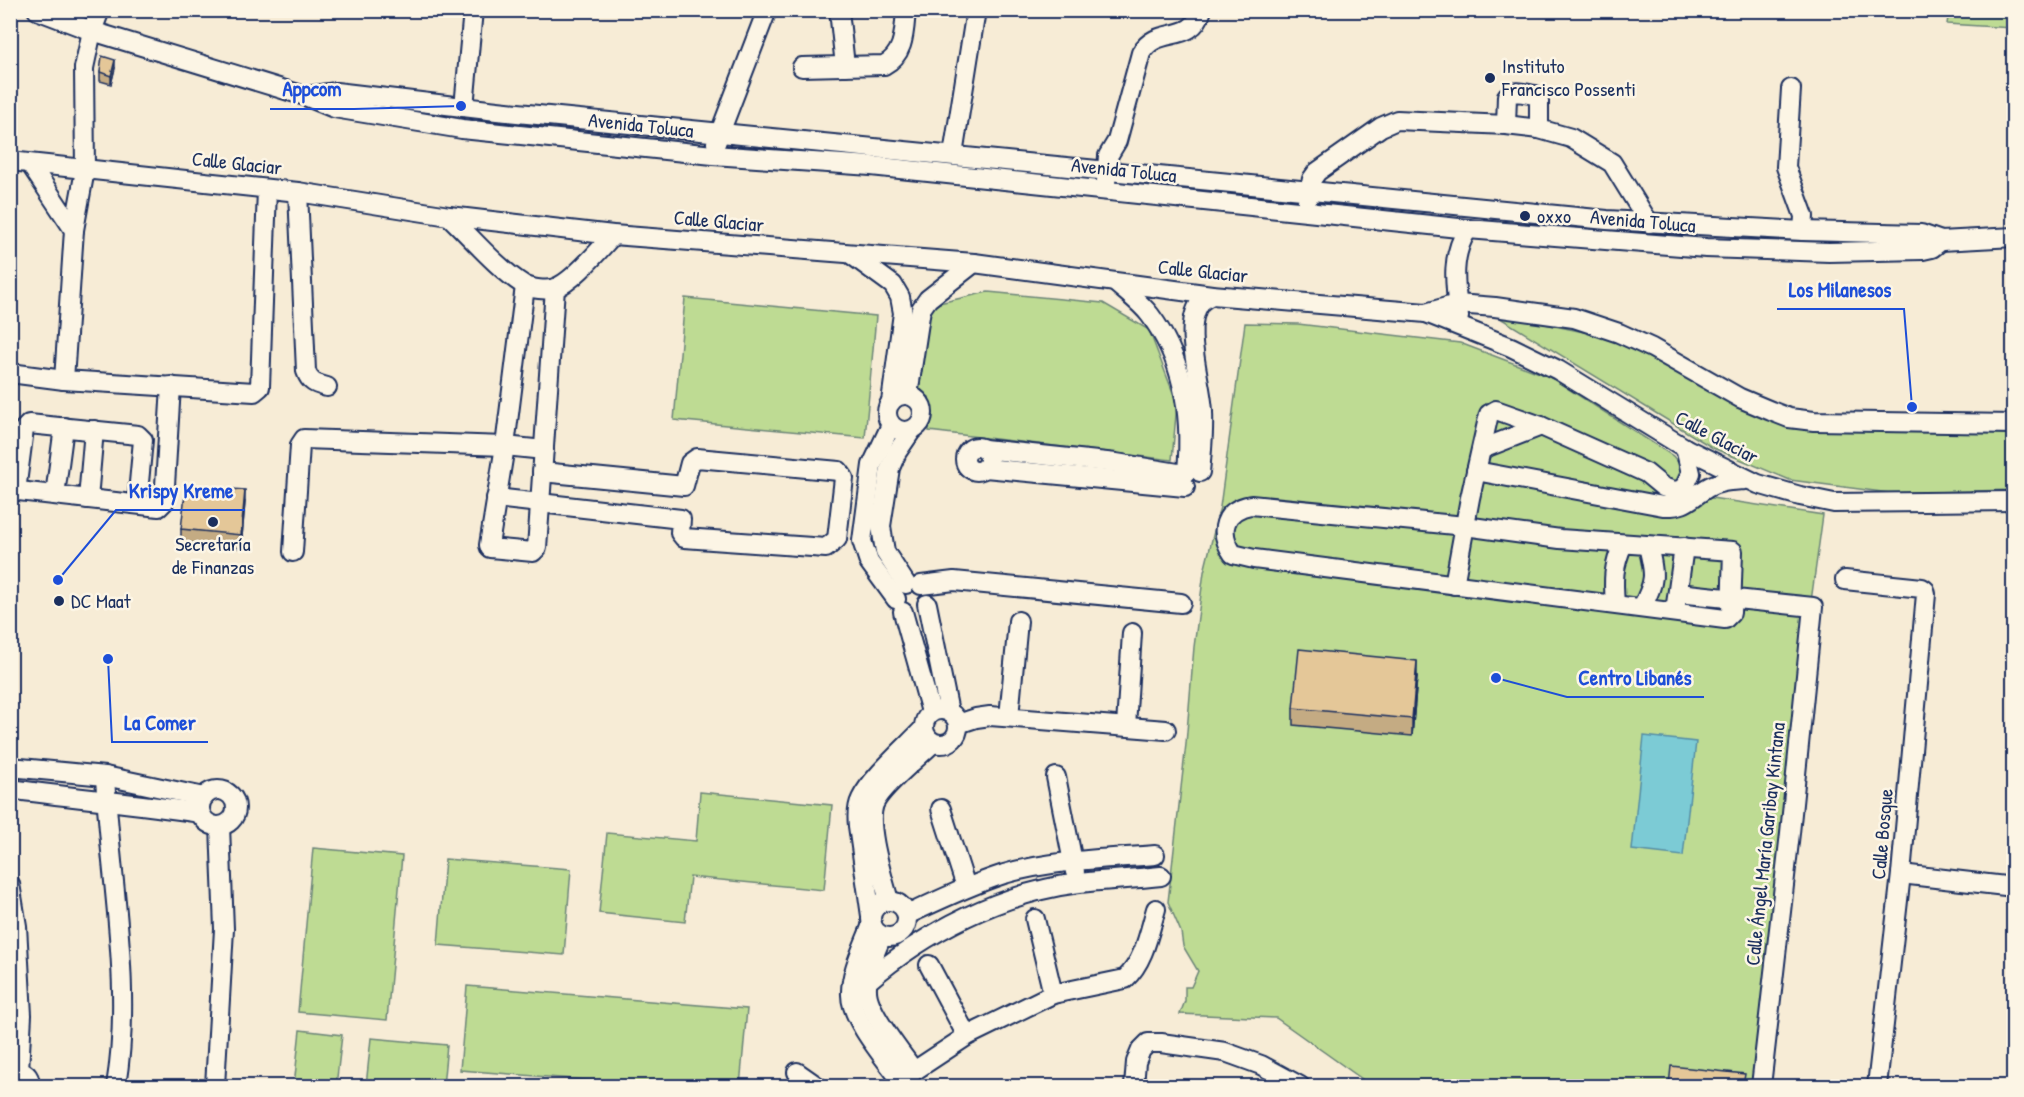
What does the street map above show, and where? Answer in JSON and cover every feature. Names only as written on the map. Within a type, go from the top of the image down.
[{"type":"street","name":"Avenida Toluca","points":[[37,10],[92,31],[305,96],[334,108],[462,129],[713,155],[849,164],[1468,229],[1674,246],[1829,252],[1923,250],[1932,248],[1941,241]]},
{"type":"street","points":[[64,380],[74,230],[85,170],[84,68],[92,31],[100,10]]},
{"type":"street","points":[[464,107],[474,10]]},
{"type":"street","points":[[713,155],[719,133],[766,10]]},
{"type":"street","points":[[840,10],[844,66]]},
{"type":"street","points":[[802,67],[884,65],[893,60],[902,43],[906,10]]},
{"type":"street","points":[[953,155],[976,10]]},
{"type":"street","points":[[1113,191],[1114,172],[1108,156],[1117,141],[1141,53],[1146,45],[1155,39],[1188,31],[1196,24],[1202,10]]},
{"type":"street","points":[[1791,89],[1786,167],[1804,216],[1803,231]]},
{"type":"street","name":"Avenida Toluca","points":[[305,96],[336,92],[719,133],[1649,223],[1921,234],[1941,241],[2013,237]]},
{"type":"street","points":[[1506,125],[1507,96],[1513,92],[1535,95],[1539,100],[1539,129]]},
{"type":"street","points":[[1305,212],[1308,191],[1317,172],[1381,127],[1397,120],[1506,125],[1539,129],[1571,138],[1612,163],[1649,223]]},
{"type":"street","name":"Calle Glaciar","points":[[10,161],[298,192],[449,216],[613,235],[974,263],[1212,295],[1426,313],[1511,347],[1558,370],[1685,448],[1745,480],[1834,503],[2013,501]]},
{"type":"street","points":[[30,164],[74,230]]},
{"type":"street","points":[[10,373],[64,380],[254,392],[260,387],[267,189]]},
{"type":"street","points":[[298,192],[306,371],[308,380],[327,387]]},
{"type":"street","points":[[449,216],[494,260],[525,286],[545,290],[555,288],[592,258],[613,235]]},
{"type":"street","points":[[1460,327],[1455,265],[1460,241],[1468,229]]},
{"type":"street","points":[[850,254],[893,285],[900,297],[903,313],[900,399]]},
{"type":"street","points":[[900,399],[917,399],[922,406],[923,416],[920,425],[905,432],[891,425],[888,410],[900,399],[921,309],[928,299],[974,263]]},
{"type":"street","points":[[1043,464],[985,468],[975,471],[966,465],[965,459],[969,450],[980,447],[1043,464],[1145,475],[1189,476],[1203,443],[1201,386],[1186,360],[1170,346],[1149,314],[1116,283]]},
{"type":"street","points":[[525,286],[490,548],[535,551],[541,502],[555,288]]},
{"type":"street","points":[[1186,360],[1193,324],[1200,304],[1212,295]]},
{"type":"street","name":"Calle Glaciar","points":[[1426,313],[1457,304],[1574,318],[1620,333],[1652,348],[1740,398],[1789,418],[1814,421],[2013,424]]},
{"type":"street","points":[[137,504],[143,440],[138,435],[26,425],[13,490],[159,507],[164,502],[171,386]]},
{"type":"street","points":[[1454,585],[1476,471],[1490,414],[1496,410],[1541,426],[1646,474],[1675,499],[1686,503],[1708,487],[1724,482],[1745,480]]},
{"type":"street","points":[[891,425],[872,465],[862,541],[869,562],[900,605],[917,614],[927,604]]},
{"type":"street","points":[[1482,449],[1541,426]]},
{"type":"street","points":[[55,495],[64,427]]},
{"type":"street","points":[[88,499],[94,430]]},
{"type":"street","points":[[912,430],[897,452],[890,468],[881,526],[885,552],[914,584],[926,590],[928,597],[927,604],[957,734],[951,741],[942,745],[929,728],[900,605],[901,587],[914,584],[954,581],[1181,603]]},
{"type":"street","points":[[293,552],[300,445],[304,439],[505,446],[544,450]]},
{"type":"street","points":[[1685,448],[1691,473],[1695,479],[1708,487]]},
{"type":"street","points":[[697,458],[839,471],[844,478],[837,539],[826,548],[684,538],[680,533],[684,486],[690,463],[697,458]]},
{"type":"street","points":[[1476,471],[1663,506],[1675,499],[1691,473]]},
{"type":"street","points":[[542,472],[684,486]]},
{"type":"street","points":[[496,498],[681,519]]},
{"type":"street","points":[[1251,505],[1623,544],[1733,551],[1731,613],[1725,619],[1254,559],[1233,554],[1227,545],[1225,534],[1227,517],[1238,507],[1251,505]]},
{"type":"street","points":[[1616,604],[1612,576],[1623,544]]},
{"type":"street","points":[[1642,607],[1651,590],[1654,571],[1648,546]]},
{"type":"street","points":[[1675,612],[1684,547]]},
{"type":"street","name":"Calle Bosque","points":[[1845,580],[1922,588],[1926,594],[1901,874],[1877,1086]]},
{"type":"street","points":[[1678,592],[1732,599]]},
{"type":"street","name":"Calle Ángel María Garibay Kintana","points":[[1732,599],[1813,607],[1761,1086]]},
{"type":"street","points":[[1009,717],[1018,621]]},
{"type":"street","points":[[1126,726],[1132,633]]},
{"type":"street","points":[[889,902],[871,824],[874,804],[940,710],[954,718],[1009,717],[1166,730]]},
{"type":"street","points":[[904,1080],[856,1016],[851,996],[853,980],[875,925],[857,814],[860,801],[867,789],[929,728]]},
{"type":"street","points":[[10,766],[105,777],[202,805]]},
{"type":"street","points":[[105,777],[108,831],[120,943],[123,1017],[116,1086]]},
{"type":"street","points":[[1056,777],[1078,883]]},
{"type":"street","points":[[10,789],[59,796],[202,805]]},
{"type":"street","points":[[222,790],[232,795],[236,811],[227,824],[220,826],[210,824],[202,805],[210,791],[222,790]]},
{"type":"street","points":[[941,809],[966,887]]},
{"type":"street","points":[[215,1086],[224,929],[220,826]]},
{"type":"street","points":[[907,915],[966,887],[1007,874],[1072,861],[1155,855]]},
{"type":"street","points":[[1901,874],[2013,887]]},
{"type":"street","points":[[867,982],[905,951],[975,912],[1038,891],[1078,883],[1161,876]]},
{"type":"street","points":[[10,884],[17,926],[22,1015],[20,1077]]},
{"type":"street","points":[[875,925],[890,937],[897,936],[904,930],[907,915],[896,903],[881,903],[874,908],[875,925],[867,982],[867,994],[872,1009],[904,1080]]},
{"type":"street","points":[[904,1080],[967,1036],[1053,994],[1125,979],[1133,973],[1141,958],[1156,909]]},
{"type":"street","points":[[1035,919],[1053,994]]},
{"type":"street","points":[[929,964],[967,1036]]},
{"type":"street","points":[[1134,1086],[1136,1062],[1140,1050],[1148,1043],[1225,1052],[1261,1065],[1300,1086]]},
{"type":"street","points":[[796,1072],[817,1086]]},
{"type":"green space","points":[[1949,11],[2013,11],[2013,28],[1947,24]]},
{"type":"green space","points":[[988,292],[1103,303],[1149,330],[1177,403],[1172,460],[929,431],[929,397],[918,390],[926,315],[935,304]]},
{"type":"green space","points":[[685,298],[876,316],[865,438],[674,420]]},
{"type":"green space","points":[[1492,313],[1613,338],[1710,390],[1803,427],[2013,432],[2013,490],[1890,493],[1790,480],[1713,448]]},
{"type":"green space","points":[[1245,323],[1298,324],[1460,343],[1550,377],[1673,456],[1705,497],[1823,515],[1796,709],[1756,1086],[1372,1086],[1276,1018],[1180,1014],[1185,1001],[1185,987],[1191,987],[1198,971],[1183,946],[1181,932],[1168,902],[1186,744],[1194,647],[1204,572],[1220,507]]},
{"type":"green space","points":[[700,792],[832,805],[824,890],[690,877],[685,922],[599,913],[607,833],[696,841]]},
{"type":"green space","points":[[313,848],[402,856],[387,1020],[298,1012]]},
{"type":"green space","points":[[445,859],[571,869],[564,955],[438,945]]},
{"type":"green space","points":[[467,986],[747,1009],[740,1086],[659,1086],[460,1070]]},
{"type":"green space","points":[[300,1030],[342,1035],[336,1086],[294,1086]]},
{"type":"green space","points":[[371,1038],[447,1045],[443,1086],[366,1086]]},
{"type":"water","points":[[1644,736],[1696,742],[1683,856],[1632,850]]},
{"type":"building","points":[[102,56],[115,60],[111,76],[100,72]]},
{"type":"building","name":"Secretaría de Finanzas","points":[[186,486],[245,490],[241,535],[181,529]]},
{"type":"building","points":[[1299,649],[1417,661],[1412,719],[1293,708]]},
{"type":"building","points":[[1671,1066],[1745,1074],[1743,1086],[1669,1086]]},
{"type":"place","name":"Instituto Francisco Possenti","points":[[1490,78]]},
{"type":"place","name":"Appcom","points":[[461,106]]},
{"type":"place","name":"oxxo","points":[[1525,216]]},
{"type":"place","name":"Los Milanesos","points":[[1912,407]]},
{"type":"place","name":"Secretaría de Finanzas","points":[[213,522]]},
{"type":"place","name":"Krispy Kreme","points":[[58,580]]},
{"type":"place","name":"DC Maat","points":[[59,601]]},
{"type":"place","name":"La Comer","points":[[108,659]]},
{"type":"place","name":"Centro Libanés","points":[[1496,678]]}]
